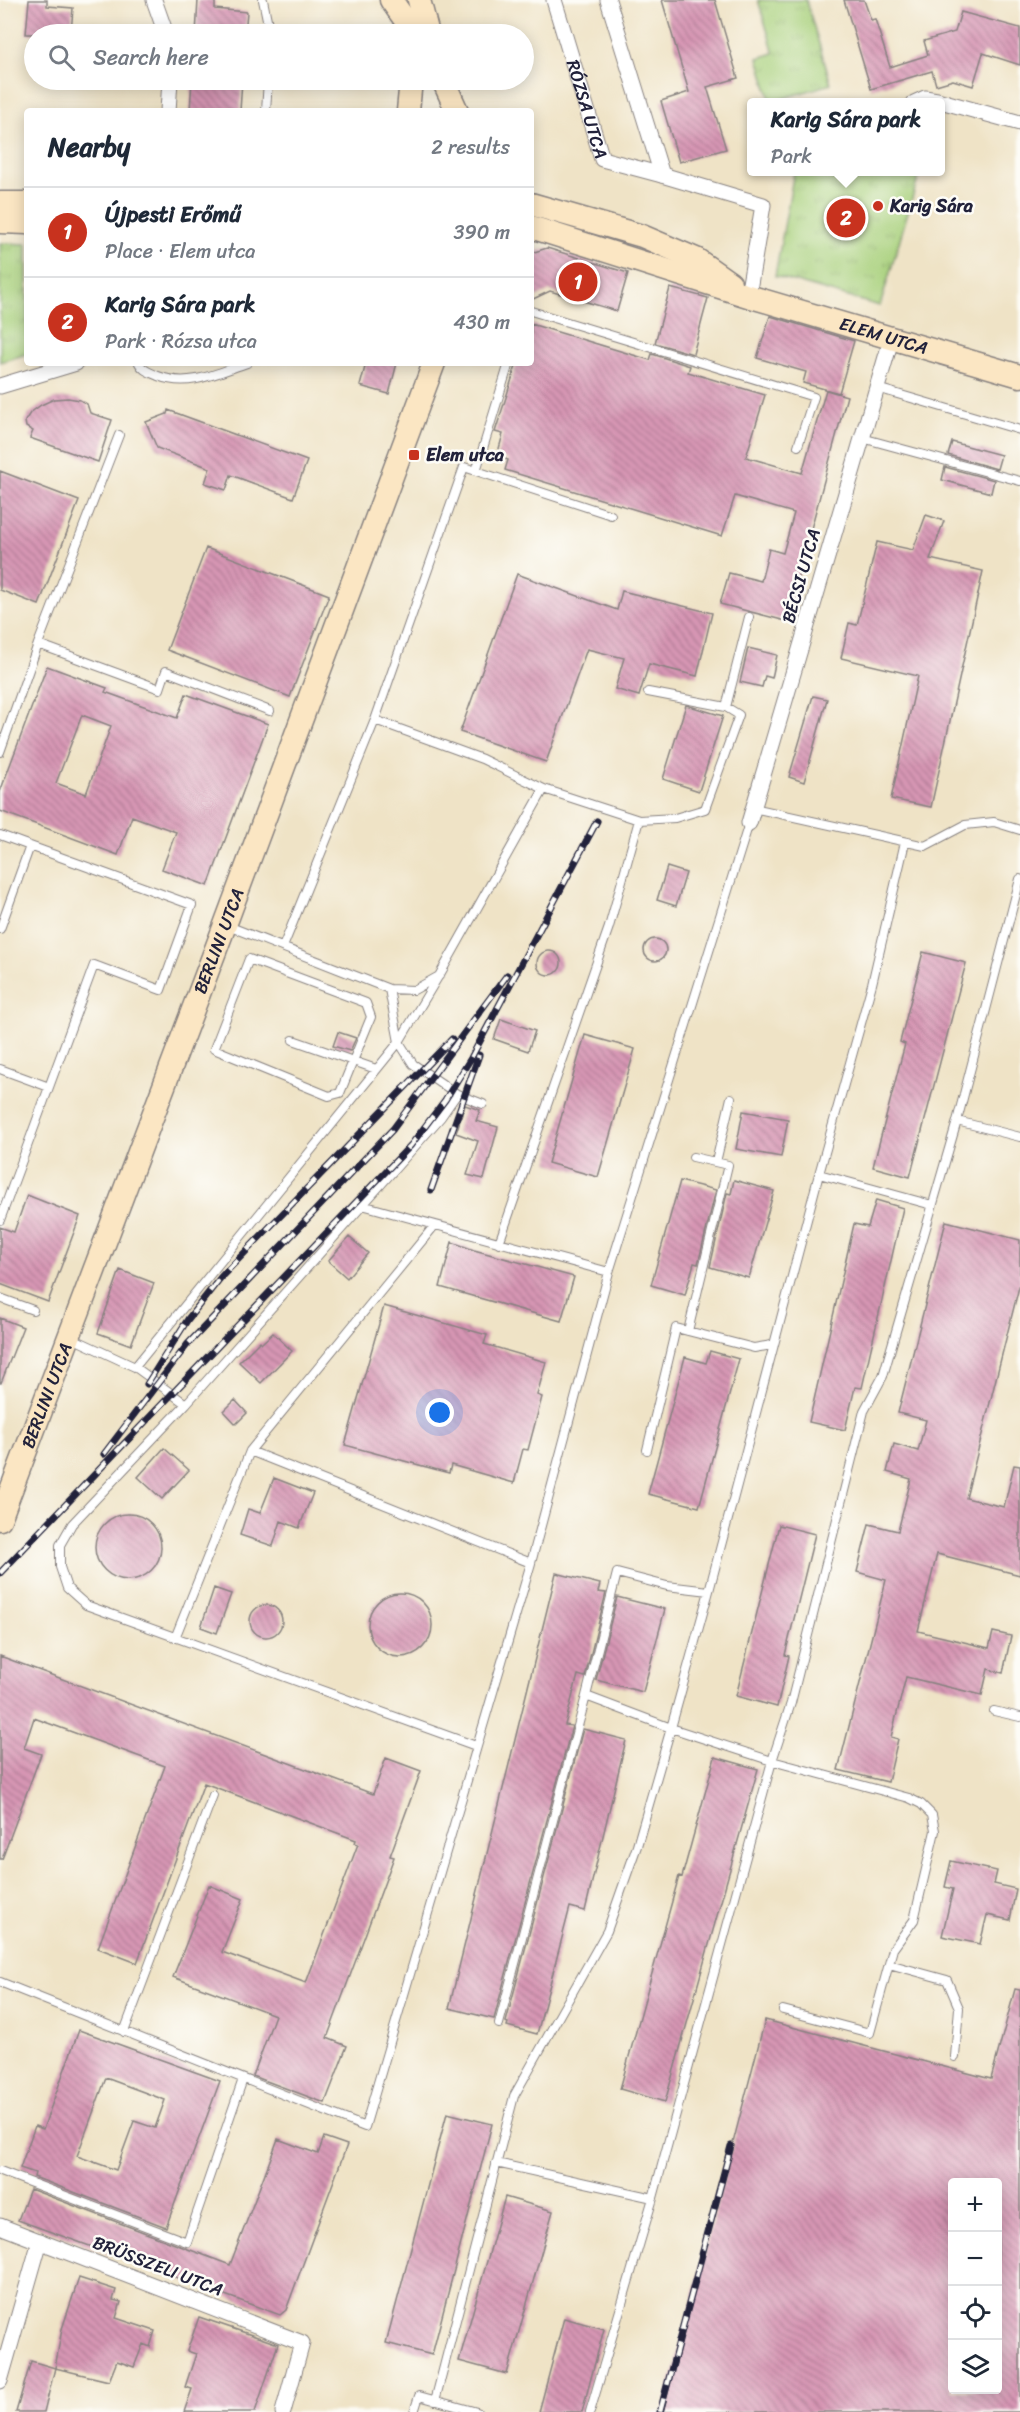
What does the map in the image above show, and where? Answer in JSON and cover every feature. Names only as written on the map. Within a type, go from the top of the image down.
[{"type":"street","points":[[154,0],[162,24]]},
{"type":"street","points":[[419,0],[425,24]]},
{"type":"street","name":"RÓZSA UTCA","points":[[554,0],[602,159],[762,205],[748,296]]},
{"type":"street","points":[[608,0],[662,176]]},
{"type":"street","points":[[392,2],[398,24]]},
{"type":"street","points":[[392,2],[408,24]]},
{"type":"street","points":[[168,108],[170,90]]},
{"type":"street","points":[[408,108],[410,90]]},
{"type":"street","points":[[448,90],[456,108]]},
{"type":"street","points":[[945,102],[1020,123]]},
{"type":"street","points":[[0,202],[24,203]]},
{"type":"street","name":"ELEM UTCA","points":[[534,205],[642,236],[696,259],[748,296]]},
{"type":"street","points":[[0,222],[24,223]]},
{"type":"street","name":"ELEM UTCA","points":[[534,228],[891,340],[1020,376]]},
{"type":"street","name":"BÉCSI UTCA","points":[[751,815],[891,340]]},
{"type":"street","points":[[0,386],[66,366]]},
{"type":"street","name":"BERLINI UTCA","points":[[0,1519],[225,925],[433,366]]},
{"type":"street","name":"BRÜSSZELI UTCA","points":[[0,2226],[302,2343],[283,2412]]},
{"type":"street","points":[[0,2381],[40,2241]]},
{"type":"lane","points":[[263,0],[268,24]]},
{"type":"lane","points":[[266,108],[267,90]]},
{"type":"lane","points":[[534,312],[813,397],[798,446]]},
{"type":"lane","points":[[140,366],[142,369],[169,380],[190,382],[238,366]]},
{"type":"lane","points":[[476,471],[508,366]]},
{"type":"lane","points":[[877,388],[1020,430]]},
{"type":"lane","points":[[0,752],[38,644],[119,435]]},
{"type":"lane","points":[[862,438],[1020,481]]},
{"type":"lane","points":[[283,947],[375,720],[464,467],[611,515]]},
{"type":"lane","points":[[726,707],[749,617]]},
{"type":"lane","points":[[38,644],[160,689],[166,671],[270,711]]},
{"type":"lane","points":[[375,720],[482,759],[544,789],[639,820],[675,818],[705,809],[739,715],[726,707],[648,692]]},
{"type":"lane","points":[[135,1367],[399,1042],[439,976],[544,789]]},
{"type":"lane","points":[[0,1982],[365,2127],[531,1563],[609,1272],[751,815],[925,846],[965,825],[994,822],[1020,830]]},
{"type":"lane","points":[[499,1243],[609,927],[639,820]]},
{"type":"lane","points":[[0,835],[192,905],[161,990],[94,965],[0,1220]]},
{"type":"lane","points":[[435,2401],[514,2096],[607,1931],[637,1846],[709,1591],[772,1345],[872,984],[905,842]]},
{"type":"lane","points":[[0,929],[30,846]]},
{"type":"lane","points":[[590,2412],[653,2198],[772,1761],[791,1703],[864,1411],[884,1376],[957,1121],[1020,879]]},
{"type":"lane","points":[[225,925],[389,989],[414,990],[439,976]]},
{"type":"lane","points":[[249,959],[366,1003],[371,1017],[352,1062],[340,1093],[329,1096],[214,1049],[249,959]]},
{"type":"lane","points":[[389,989],[399,1042],[413,1064],[457,1094],[483,1104]]},
{"type":"lane","points":[[293,1040],[376,1070]]},
{"type":"lane","points":[[0,1069],[49,1087]]},
{"type":"lane","points":[[457,1094],[441,1117],[186,1404],[72,1524],[60,1545],[60,1567],[67,1588],[86,1605],[476,1746]]},
{"type":"lane","points":[[716,1162],[731,1098]]},
{"type":"lane","points":[[957,1121],[1020,1137]]},
{"type":"lane","points":[[688,1331],[728,1165],[693,1157]]},
{"type":"lane","points":[[819,1174],[932,1205]]},
{"type":"lane","points":[[362,1205],[609,1272]]},
{"type":"lane","points":[[175,1638],[250,1451],[435,1225]]},
{"type":"lane","points":[[0,1298],[33,1310]]},
{"type":"lane","points":[[647,1450],[676,1328],[754,1348],[772,1345]]},
{"type":"lane","points":[[69,1336],[135,1367],[186,1404]]},
{"type":"lane","points":[[250,1451],[531,1563]]},
{"type":"lane","points":[[499,2024],[617,1573],[667,1586],[709,1591]]},
{"type":"lane","points":[[586,1696],[671,1728],[772,1761],[909,1798],[921,1804],[932,1815],[935,1831],[914,1920],[892,1949],[870,2033],[783,2010]]},
{"type":"lane","points":[[994,1711],[1020,1717]]},
{"type":"lane","points":[[124,2032],[213,1796]]},
{"type":"lane","points":[[889,1964],[947,1980],[959,2008],[955,2057]]},
{"type":"lane","points":[[0,2171],[187,2242],[243,2079]]},
{"type":"lane","points":[[496,2163],[653,2198]]},
{"type":"lane","points":[[414,2412],[419,2396],[477,2412]]},
{"type":"green space","points":[[758,0],[806,0],[831,84],[784,98],[770,98],[758,58],[774,53]]},
{"type":"green space","points":[[793,176],[919,176],[880,306],[775,276]]},
{"type":"green space","points":[[0,243],[24,244],[24,355],[0,362]]},
{"type":"building","points":[[29,0],[47,0],[47,6],[73,8],[72,24],[27,24]]},
{"type":"building","points":[[198,0],[215,0],[215,9],[247,12],[246,24],[197,24]]},
{"type":"building","points":[[662,0],[715,0],[738,78],[707,87],[726,149],[679,162],[661,101],[689,92]]},
{"type":"building","points":[[844,0],[864,0],[871,20],[875,19],[890,67],[928,55],[924,41],[955,32],[961,12],[1020,28],[1020,65],[983,53],[973,86],[953,80],[936,85],[932,71],[871,89]]},
{"type":"building","points":[[191,90],[241,90],[240,108],[190,108]]},
{"type":"building","points":[[547,248],[628,273],[617,311],[550,291],[534,299],[534,252]]},
{"type":"building","points":[[670,288],[708,298],[693,354],[655,343]]},
{"type":"building","points":[[770,316],[854,341],[839,393],[803,383],[806,372],[757,358]]},
{"type":"building","points":[[534,325],[650,360],[652,354],[690,366],[688,372],[765,395],[746,457],[802,473],[826,390],[847,396],[786,621],[720,604],[729,573],[761,581],[769,549],[783,553],[794,513],[735,496],[722,536],[505,470],[508,460],[497,456],[503,434],[495,432],[516,366],[534,366]]},
{"type":"building","points":[[365,366],[396,366],[389,394],[360,386]]},
{"type":"building","points":[[68,398],[87,404],[90,413],[112,420],[98,462],[30,438],[33,431],[26,427],[25,421],[30,413],[54,399]]},
{"type":"building","points":[[168,410],[307,461],[293,498],[231,475],[226,490],[205,483],[210,468],[157,448],[146,422],[167,414]]},
{"type":"building","points":[[952,442],[1001,455],[997,469],[948,455]]},
{"type":"building","points":[[945,467],[994,480],[991,493],[942,480]]},
{"type":"building","points":[[0,471],[79,501],[39,605],[0,590]]},
{"type":"building","points":[[926,515],[944,521],[930,559],[983,571],[931,807],[891,799],[918,676],[841,658],[849,623],[857,625],[877,542],[913,550]]},
{"type":"building","points":[[206,548],[329,595],[290,697],[167,650]]},
{"type":"building","points":[[517,574],[617,610],[622,591],[712,613],[697,676],[649,664],[639,696],[615,689],[624,658],[587,649],[546,762],[460,732]]},
{"type":"building","points":[[748,648],[777,655],[772,678],[765,676],[762,687],[740,682]]},
{"type":"building","points":[[47,666],[107,688],[105,692],[177,718],[186,694],[268,724],[208,886],[162,869],[176,832],[132,816],[118,855],[0,811],[0,792]],"holes":[[[82,715],[111,726],[86,794],[56,783]]]},
{"type":"building","points":[[813,696],[827,699],[804,782],[789,777]]},
{"type":"building","points":[[686,705],[723,716],[699,791],[663,779]]},
{"type":"building","points":[[667,867],[686,873],[676,906],[657,900]]},
{"type":"building","points":[[655,939],[663,942],[666,950],[663,958],[655,961],[647,958],[644,950],[647,942]]},
{"type":"building","points":[[549,951],[557,955],[561,963],[557,971],[549,975],[541,971],[537,963],[541,955]]},
{"type":"building","points":[[923,952],[966,963],[910,1177],[873,1167],[905,1044],[900,1042]]},
{"type":"building","points":[[501,1019],[535,1031],[528,1051],[494,1039]]},
{"type":"building","points":[[338,1032],[356,1038],[350,1051],[333,1046]]},
{"type":"building","points":[[585,1035],[635,1049],[598,1177],[548,1163]]},
{"type":"building","points":[[465,1105],[480,1110],[476,1121],[498,1127],[484,1179],[467,1175],[478,1141],[456,1133]]},
{"type":"building","points":[[743,1111],[788,1119],[781,1157],[736,1149]]},
{"type":"building","points":[[734,1180],[774,1191],[749,1278],[710,1267],[727,1193],[731,1194]]},
{"type":"building","points":[[680,1181],[716,1190],[698,1264],[694,1263],[685,1295],[651,1285]]},
{"type":"building","points":[[27,1195],[80,1216],[48,1302],[0,1284],[0,1227],[14,1232]]},
{"type":"building","points":[[876,1200],[903,1208],[862,1388],[855,1387],[845,1430],[809,1422],[854,1224],[868,1227]]},
{"type":"building","points":[[946,1221],[1020,1240],[1020,1283],[966,1498],[1004,1507],[1014,1465],[1020,1466],[1020,1575],[937,1554],[918,1631],[989,1648],[993,1632],[1011,1636],[1003,1673],[988,1669],[982,1695],[906,1677],[891,1737],[898,1739],[888,1782],[838,1770],[886,1580],[857,1572],[869,1524],[898,1531],[911,1479],[887,1472],[894,1444],[918,1451],[926,1420],[898,1413]]},
{"type":"building","points":[[349,1237],[368,1253],[347,1278],[328,1261]]},
{"type":"building","points":[[452,1242],[574,1277],[561,1321],[440,1287]]},
{"type":"building","points":[[120,1270],[154,1283],[131,1345],[98,1333]]},
{"type":"building","points":[[384,1306],[487,1335],[484,1344],[546,1362],[537,1395],[542,1397],[528,1450],[523,1449],[514,1483],[451,1465],[449,1473],[345,1445]]},
{"type":"building","points":[[0,1318],[23,1327],[1,1383],[0,1383]]},
{"type":"building","points":[[273,1333],[292,1351],[261,1383],[239,1362],[260,1341],[262,1343]]},
{"type":"building","points":[[710,1351],[739,1359],[699,1507],[648,1494],[685,1357],[706,1363]]},
{"type":"building","points":[[235,1400],[247,1413],[236,1424],[224,1411]]},
{"type":"building","points":[[164,1448],[189,1470],[162,1499],[138,1477]]},
{"type":"building","points":[[274,1478],[313,1493],[299,1528],[281,1521],[273,1546],[240,1535],[248,1509],[260,1513]]},
{"type":"building","points":[[134,1514],[152,1523],[159,1534],[161,1547],[159,1560],[152,1571],[141,1578],[122,1580],[104,1571],[97,1560],[95,1541],[104,1523],[115,1516]]},
{"type":"building","points":[[779,1525],[815,1534],[785,1655],[789,1656],[777,1707],[736,1696]]},
{"type":"building","points":[[556,1573],[600,1584],[598,1592],[606,1593],[585,1677],[578,1675],[565,1725],[572,1726],[494,2019],[449,2008]]},
{"type":"building","points":[[214,1588],[231,1594],[217,1633],[201,1627]]},
{"type":"building","points":[[394,1593],[406,1593],[423,1602],[430,1613],[432,1625],[430,1637],[423,1648],[406,1657],[394,1657],[382,1652],[373,1643],[368,1631],[368,1619],[373,1607],[382,1598]]},
{"type":"building","points":[[617,1597],[665,1609],[643,1692],[596,1680]]},
{"type":"building","points":[[266,1605],[277,1610],[282,1621],[277,1632],[266,1637],[255,1632],[250,1621],[255,1610]]},
{"type":"building","points":[[0,1656],[373,1794],[386,1758],[421,1771],[390,1856],[394,1857],[327,2038],[347,2046],[325,2103],[253,2076],[275,2015],[173,1977],[209,1885],[243,1899],[222,1952],[306,1983],[358,1844],[355,1843],[356,1840],[204,1783],[137,1963],[98,1948],[165,1766],[34,1718],[24,1748],[41,1754],[2,1859],[0,1859]]},
{"type":"building","points":[[583,1729],[626,1740],[585,1911],[570,1907],[537,2034],[507,2026],[506,2022]]},
{"type":"building","points":[[715,1757],[758,1769],[665,2102],[620,2089],[679,1876],[682,1877]]},
{"type":"building","points":[[951,1861],[997,1871],[994,1884],[1016,1889],[1010,1920],[987,1915],[980,1944],[942,1936],[953,1889],[945,1887]]},
{"type":"building","points":[[1015,1989],[1020,1990],[1020,2412],[663,2412],[765,2020],[991,2079]]},
{"type":"building","points":[[79,2030],[220,2081],[166,2227],[34,2177],[35,2173],[20,2168],[35,2126],[43,2129]],"holes":[[[106,2078],[165,2100],[155,2128],[134,2121],[116,2170],[77,2156]]]},
{"type":"building","points":[[447,2113],[492,2124],[432,2355],[386,2343]]},
{"type":"building","points":[[324,2137],[347,2145],[286,2310],[280,2315],[18,2220],[30,2189],[230,2265],[278,2139],[318,2154]]},
{"type":"building","points":[[505,2197],[553,2211],[507,2374],[459,2361]]},
{"type":"building","points":[[79,2278],[116,2290],[113,2300],[121,2302],[116,2318],[155,2331],[150,2347],[143,2344],[134,2367],[117,2361],[109,2381],[55,2368],[62,2329]]},
{"type":"building","points":[[199,2317],[278,2344],[255,2412],[184,2412],[192,2389],[185,2387],[196,2354],[187,2351]]},
{"type":"building","points":[[564,2318],[604,2329],[582,2412],[539,2412]]},
{"type":"building","points":[[31,2361],[55,2368],[44,2412],[16,2412]]},
{"type":"railway","points":[[0,1573],[411,1145],[445,1100],[471,1058],[597,821]]},
{"type":"railway","points":[[104,1454],[187,1345],[393,1129],[507,975]]},
{"type":"railway","points":[[147,1384],[188,1319],[221,1277],[452,1039]]},
{"type":"railway","points":[[431,1190],[479,1055]]},
{"type":"railway","points":[[660,2412],[731,2146]]},
{"type":"place","name":"Karig Sára","points":[[878,206]]},
{"type":"place","name":"Karig Sára park","points":[[846,218]]},
{"type":"place","name":"Újpesti Erőmű","points":[[578,282]]},
{"type":"place","name":"Elem utca","points":[[414,455]]}]
